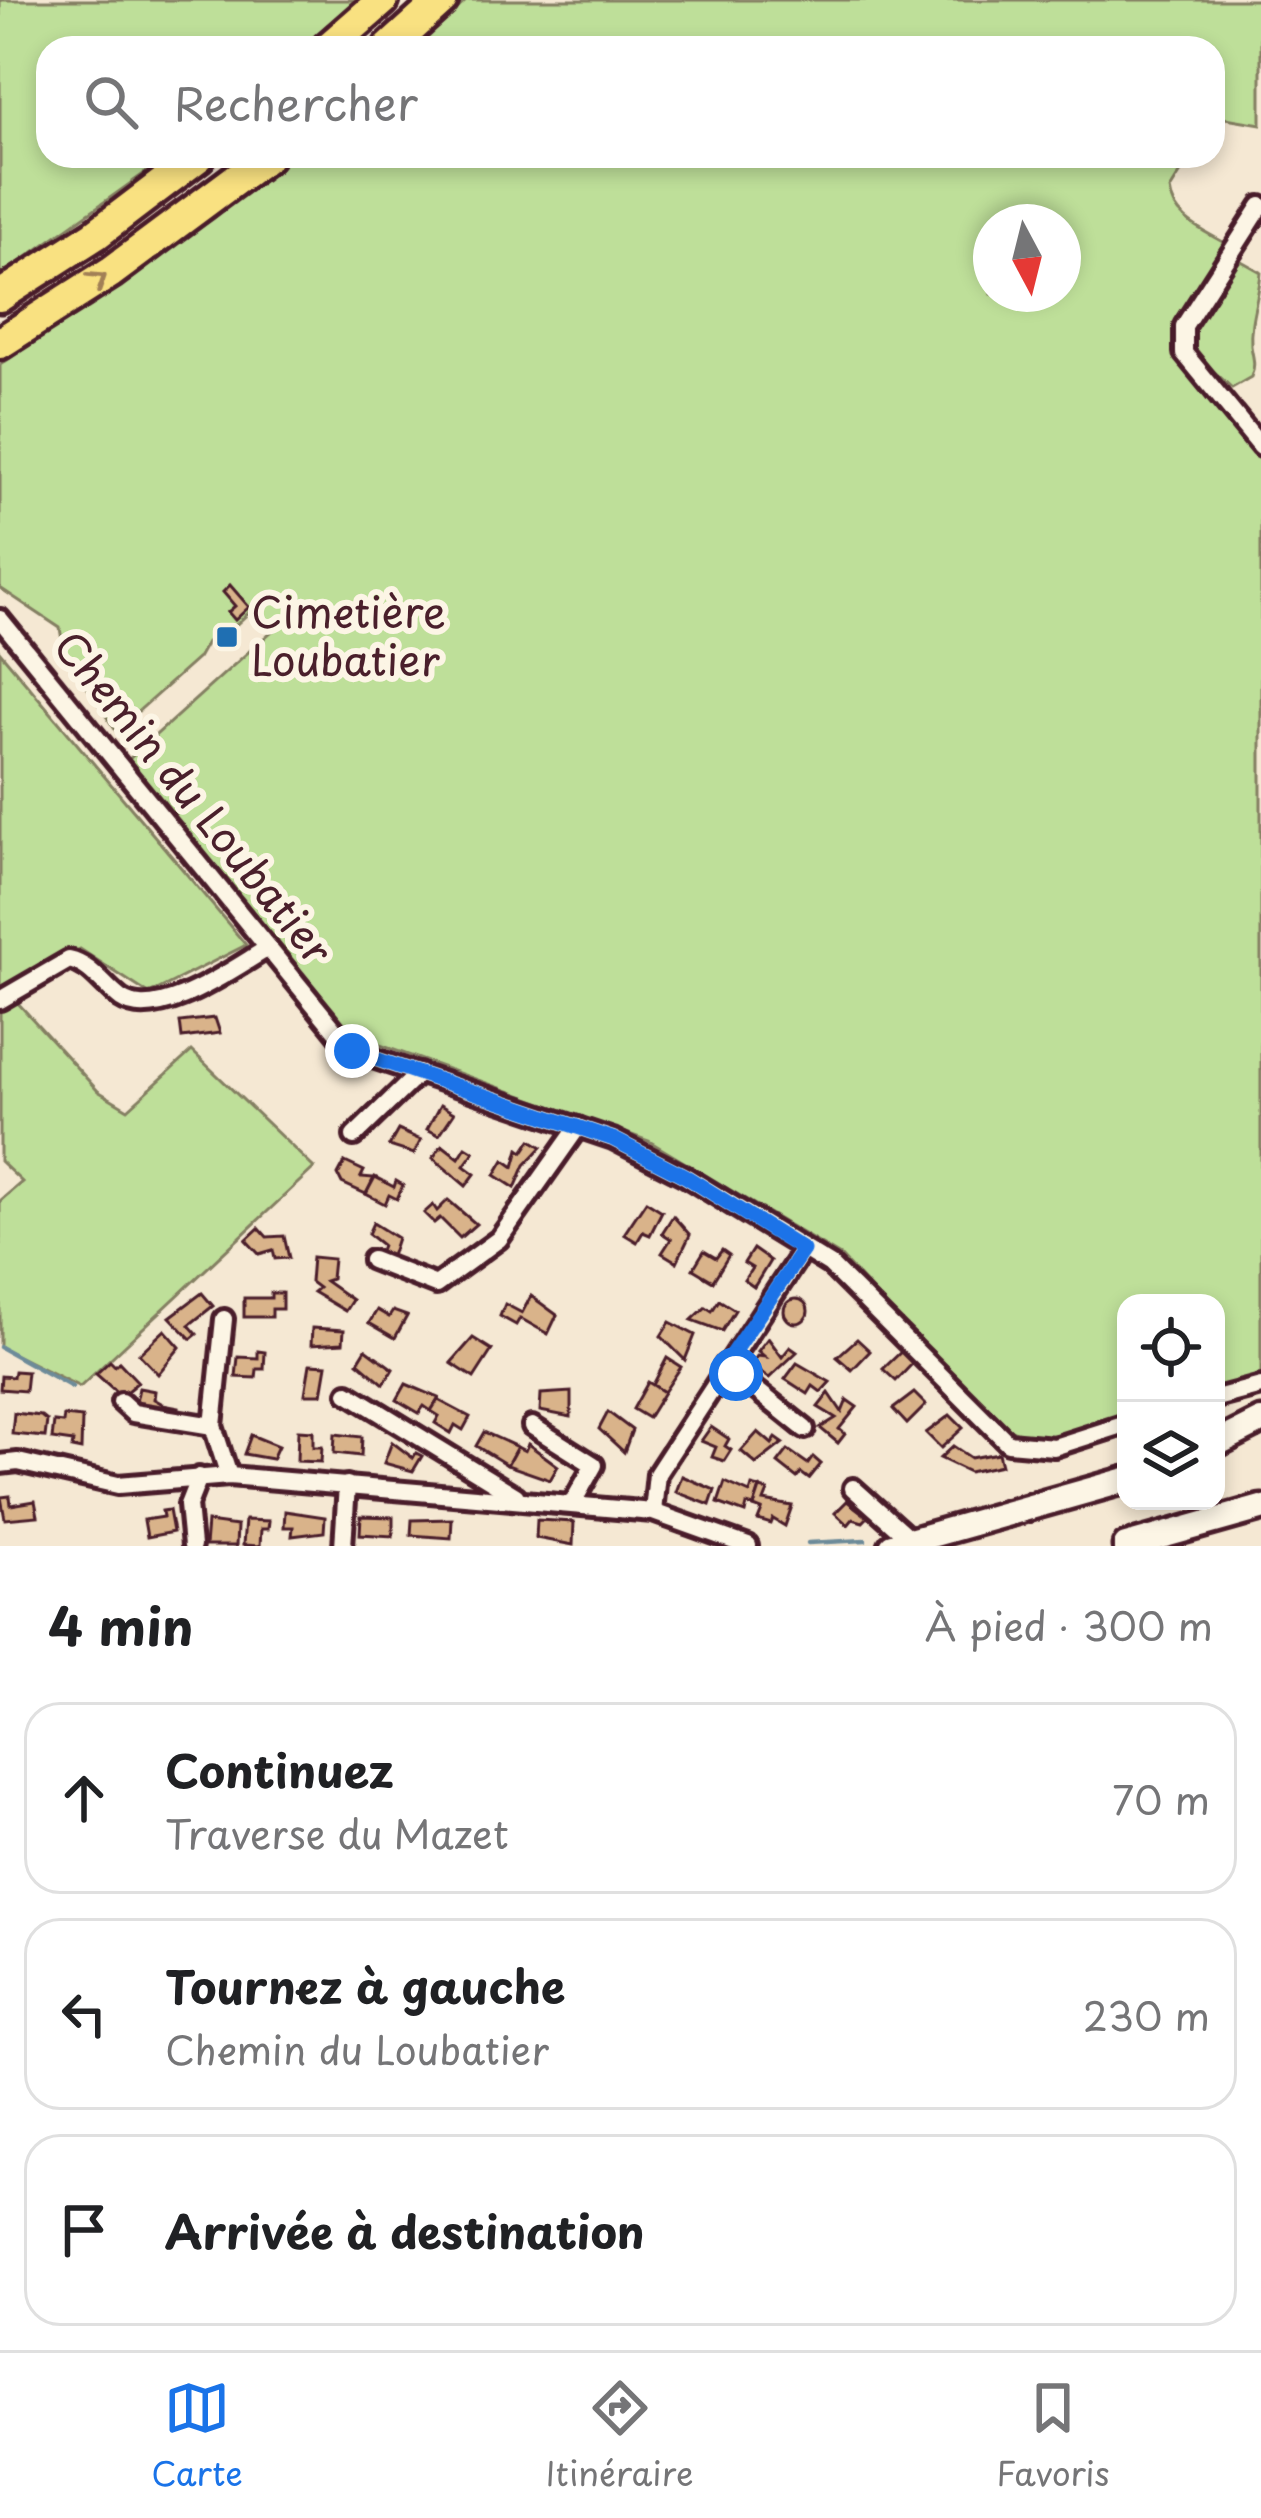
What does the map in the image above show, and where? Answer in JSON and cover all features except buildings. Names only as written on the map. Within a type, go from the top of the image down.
[{"type":"highway","points":[[342,36],[383,0]]},
{"type":"highway","points":[[402,36],[442,0]]},
{"type":"highway","points":[[0,296],[95,235],[183,168]]},
{"type":"highway","points":[[0,344],[111,272],[251,168]]},
{"type":"street","points":[[1261,206],[1184,326],[1181,339],[1184,353],[1261,447]]},
{"type":"street","name":"Chemin du Loubatier","points":[[0,619],[352,1051],[578,1127],[685,1176],[830,1265],[1008,1443],[1054,1447],[1117,1427]]},
{"type":"street","points":[[0,1000],[69,960],[81,963],[127,1003],[144,1006],[184,997],[268,948]]},
{"type":"street","points":[[354,1136],[419,1073]]},
{"type":"street","points":[[372,1259],[436,1285],[500,1239],[578,1127]]},
{"type":"street","points":[[653,1512],[657,1474],[803,1250]]},
{"type":"street","points":[[224,1319],[213,1426],[229,1476]]},
{"type":"street","points":[[725,1364],[806,1429]]},
{"type":"street","points":[[1225,1396],[1261,1386]]},
{"type":"street","points":[[348,1393],[520,1498]]},
{"type":"street","points":[[121,1402],[133,1413],[213,1426]]},
{"type":"street","points":[[1225,1439],[1261,1421]]},
{"type":"street","points":[[532,1426],[594,1465],[572,1504]]},
{"type":"street","points":[[0,1463],[18,1462],[118,1485],[229,1476],[653,1512],[748,1546]]},
{"type":"street","points":[[192,1546],[188,1505],[199,1477]]},
{"type":"street","points":[[853,1488],[901,1543],[1117,1483]]},
{"type":"street","points":[[343,1546],[347,1485]]},
{"type":"street","points":[[1126,1546],[1261,1508]]},
{"type":"street","points":[[1180,1546],[1261,1523]]},
{"type":"green space","points":[[0,0],[355,0],[315,36],[36,36],[36,168],[152,168],[0,276]]},
{"type":"green space","points":[[467,0],[1261,0],[1261,124],[1225,118],[1225,36],[429,36]]},
{"type":"green space","points":[[275,168],[1184,168],[1170,190],[1177,209],[1228,245],[1178,325],[1176,354],[1261,459],[1261,1378],[1225,1389],[1225,1294],[1117,1294],[1117,1420],[1056,1436],[1007,1429],[990,1418],[840,1256],[649,1141],[341,1031],[127,761],[273,630],[254,608],[224,636],[207,642],[198,658],[116,731],[64,652],[60,628],[0,588],[0,365],[214,218]]},
{"type":"green space","points":[[1236,258],[1261,272],[1251,327],[1253,372],[1232,388],[1190,349],[1187,335]]},
{"type":"green space","points":[[0,652],[246,945],[149,994],[80,949],[7,991],[98,1091],[128,1109],[192,1051],[314,1168],[80,1387],[0,1347],[0,1201],[22,1182],[0,1161]]},
{"type":"waterway","points":[[0,1347],[72,1387]]},
{"type":"waterway","points":[[808,1543],[865,1540]]},
{"type":"place","name":"Cimetière Loubatier","points":[[227,637]]},
{"type":"route","points":[[352,1051],[613,1139],[685,1176],[803,1250],[725,1364],[736,1374]]}]
